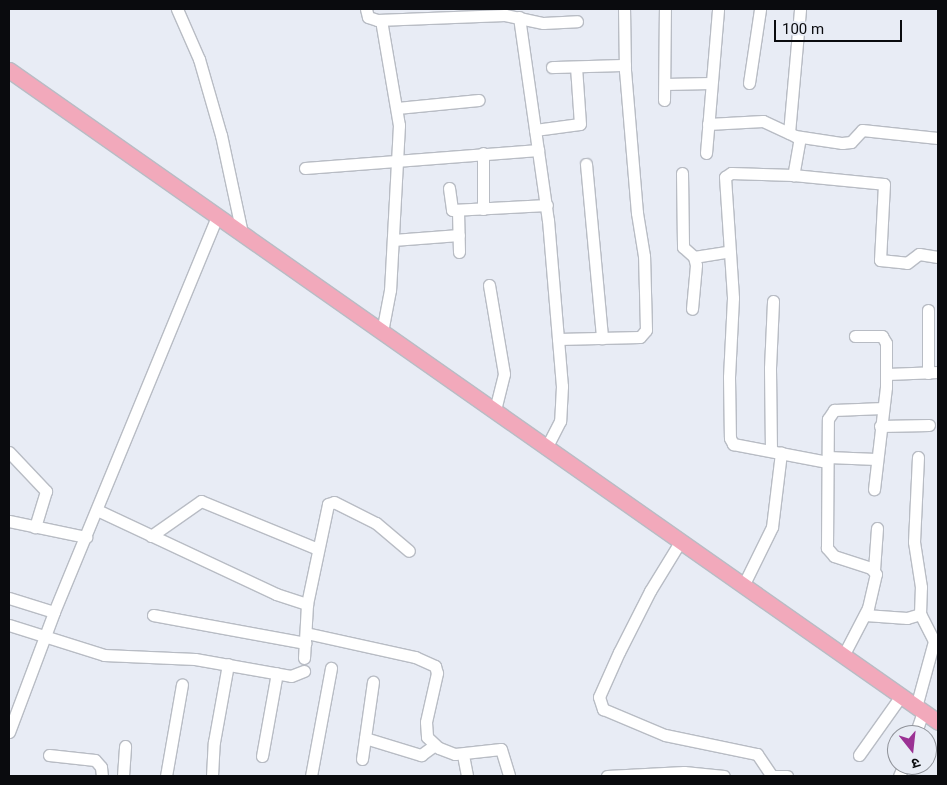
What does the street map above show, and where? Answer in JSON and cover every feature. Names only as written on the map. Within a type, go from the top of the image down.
[{"type":"main road","points":[[9,70],[546,449],[938,722]]},
{"type":"street","points":[[177,9],[199,60],[221,135],[242,234]]},
{"type":"street","points":[[366,9],[368,17],[381,20],[450,13],[505,12],[543,23],[577,21]]},
{"type":"street","points":[[558,339],[640,337],[646,330],[644,256],[636,213],[625,65],[624,9]]},
{"type":"street","points":[[664,100],[665,9]]},
{"type":"street","points":[[706,153],[718,9]]},
{"type":"street","points":[[749,83],[760,9]]},
{"type":"street","points":[[789,133],[800,9]]},
{"type":"street","points":[[519,17],[547,205],[558,339],[562,411],[546,449]]},
{"type":"street","points":[[381,20],[397,108],[390,290],[382,332]]},
{"type":"street","points":[[552,67],[625,65]]},
{"type":"street","points":[[535,130],[580,124],[576,67]]},
{"type":"street","points":[[665,84],[711,83]]},
{"type":"street","points":[[397,108],[479,100]]},
{"type":"street","points":[[708,124],[756,120],[800,137],[847,143],[862,130],[938,138]]},
{"type":"street","points":[[793,175],[800,137]]},
{"type":"street","points":[[305,168],[396,159],[538,150]]},
{"type":"street","points":[[483,153],[483,209]]},
{"type":"street","points":[[586,164],[602,338]]},
{"type":"street","points":[[682,173],[683,247],[694,257],[692,309]]},
{"type":"street","points":[[876,459],[827,459],[776,452],[731,441],[729,377],[733,298],[725,191],[727,174],[793,175],[882,182],[885,189],[880,260],[907,263],[919,254],[938,257]]},
{"type":"street","points":[[449,188],[450,209],[458,211],[547,205]]},
{"type":"street","points":[[458,211],[459,252]]},
{"type":"street","points":[[9,732],[12,715],[217,216]]},
{"type":"street","points":[[393,240],[459,235]]},
{"type":"street","points":[[694,257],[730,251]]},
{"type":"street","points":[[489,285],[504,374],[495,412]]},
{"type":"street","points":[[743,586],[772,527],[776,452],[770,368],[774,301]]},
{"type":"street","points":[[887,374],[933,372],[928,310]]},
{"type":"street","points":[[855,336],[882,336],[886,343],[887,374],[874,489]]},
{"type":"street","points":[[874,570],[834,556],[827,548],[828,419],[831,412],[883,408]]},
{"type":"street","points":[[880,426],[929,425]]},
{"type":"street","points":[[9,452],[46,491],[35,527]]},
{"type":"street","points":[[917,725],[934,642],[920,614],[921,587],[914,542],[918,457]]},
{"type":"street","points":[[152,536],[202,502],[318,549]]},
{"type":"street","points":[[304,658],[307,604],[327,507],[334,502],[385,528],[409,551]]},
{"type":"street","points":[[96,510],[276,594],[307,604]]},
{"type":"street","points":[[9,521],[86,538]]},
{"type":"street","points":[[843,656],[865,615],[876,581],[874,570],[877,528]]},
{"type":"street","points":[[680,542],[650,591],[619,652],[599,698],[603,709],[665,735],[752,752],[762,758],[773,776],[787,776]]},
{"type":"street","points":[[9,598],[54,612]]},
{"type":"street","points":[[865,615],[907,618],[920,614]]},
{"type":"street","points":[[153,615],[305,638],[415,658],[435,666],[437,673],[425,733],[435,745],[464,755],[501,749],[509,776]]},
{"type":"street","points":[[9,625],[44,638],[104,655],[228,664],[291,676],[304,671]]},
{"type":"street","points":[[212,776],[214,742],[228,664]]},
{"type":"street","points":[[311,776],[331,668]]},
{"type":"street","points":[[262,756],[277,673]]},
{"type":"street","points":[[362,759],[373,682]]},
{"type":"street","points":[[166,776],[182,684]]},
{"type":"street","points":[[860,755],[900,696]]},
{"type":"street","points":[[365,738],[421,755],[435,745]]},
{"type":"street","points":[[123,776],[125,746]]},
{"type":"street","points":[[464,755],[467,776]]},
{"type":"street","points":[[49,756],[95,760],[102,767],[102,776]]},
{"type":"street","points":[[607,776],[684,772],[724,776]]}]
